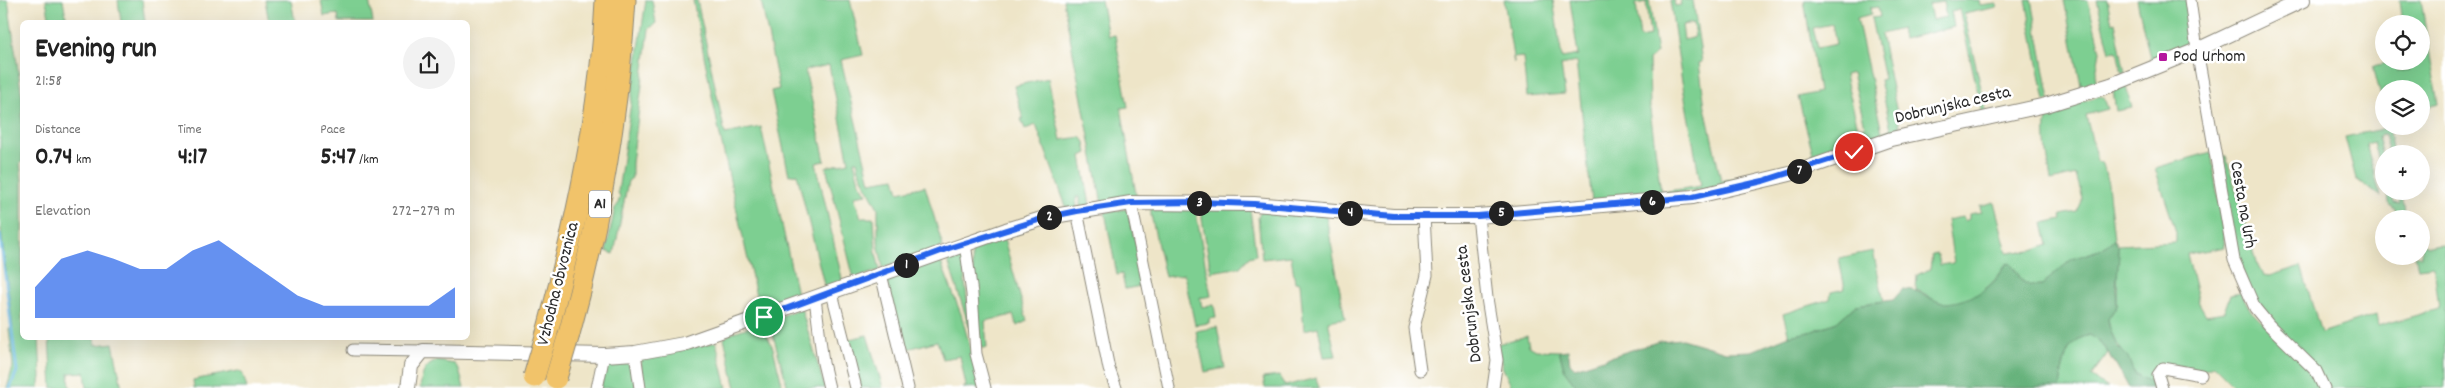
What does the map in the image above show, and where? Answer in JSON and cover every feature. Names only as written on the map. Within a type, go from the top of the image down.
[{"type":"highway","points":[[596,0],[595,39],[610,72],[632,47],[636,0]]},
{"type":"highway","name":"Vzhodna obvoznica","points":[[554,383],[586,270],[605,178],[610,72],[606,0]]},
{"type":"highway","name":"Vzhodna obvoznica","points":[[532,383],[547,333],[574,222],[610,72],[625,0]]},
{"type":"street","name":"Cesta na Urh","points":[[2190,0],[2234,260],[2255,308],[2269,325],[2316,371],[2324,388]]},
{"type":"street","name":"Dobrunjska cesta","points":[[424,351],[604,355],[636,353],[684,344],[965,243],[1048,217],[1131,203],[1254,204],[1393,216],[1478,216],[1657,202],[1718,192],[1790,174],[1891,139],[2111,86],[2197,50],[2303,0]]},
{"type":"street","points":[[1131,203],[1169,388]]},
{"type":"street","points":[[1077,211],[1109,368],[1116,388]]},
{"type":"street","points":[[1420,370],[1414,328],[1427,275],[1424,215]]},
{"type":"street","name":"Dobrunjska cesta","points":[[1478,216],[1487,298],[1497,360],[1493,388]]},
{"type":"street","points":[[965,243],[976,330],[976,354],[985,388]]},
{"type":"street","points":[[881,274],[908,388]]},
{"type":"street","points":[[832,292],[856,388]]},
{"type":"street","points":[[815,298],[823,363],[829,388]]},
{"type":"street","points":[[353,350],[424,351]]},
{"type":"street","points":[[408,388],[411,366],[424,351]]},
{"type":"street","points":[[636,353],[640,388]]},
{"type":"street","points":[[597,388],[604,355]]},
{"type":"street","points":[[2162,388],[2158,375],[2166,367],[2201,375]]},
{"type":"green space","points":[[0,0],[8,0],[20,84],[20,340],[39,340],[41,377],[39,388],[7,388],[13,366],[9,329],[13,328],[0,221]]},
{"type":"green space","points":[[46,0],[63,0],[67,20],[50,20]]},
{"type":"green space","points":[[118,0],[142,0],[145,20],[121,20]]},
{"type":"green space","points":[[265,0],[291,0],[295,20],[269,20]]},
{"type":"green space","points":[[321,0],[369,0],[373,20],[339,20],[338,14],[324,16]]},
{"type":"green space","points":[[646,0],[652,0],[656,23],[649,29],[632,163],[632,178],[628,181],[614,254],[606,251],[615,208],[620,197],[618,192]]},
{"type":"green space","points":[[693,0],[697,0],[725,134],[761,127],[798,299],[760,313],[720,136]]},
{"type":"green space","points":[[761,0],[850,0],[863,55],[841,60],[870,182],[895,178],[899,192],[925,186],[943,247],[883,268],[878,243],[878,208],[860,174],[857,161],[854,161],[859,182],[867,194],[854,196],[861,218],[874,218],[876,253],[880,270],[854,279],[826,167],[849,162],[829,65],[805,70],[825,161],[816,163],[843,283],[825,289],[797,174],[789,175],[771,91],[779,89]]},
{"type":"green space","points":[[1063,0],[1101,0],[1108,36],[1115,35],[1128,107],[1121,108],[1137,200],[1102,204]]},
{"type":"green space","points":[[1504,0],[1553,0],[1562,58],[1578,55],[1570,0],[1649,0],[1657,53],[1649,60],[1650,110],[1661,192],[1701,186],[1681,76],[1670,0],[1674,0],[1675,6],[1681,5],[1680,0],[1693,0],[1702,62],[1699,63],[1705,107],[1721,181],[1759,173],[1754,179],[1711,189],[1592,202],[1576,62],[1561,65],[1565,94],[1527,97],[1523,57],[1513,58]],"holes":[[[1646,2],[1650,36],[1640,38],[1636,4]],[[1693,23],[1695,37],[1684,40],[1682,25]]]},
{"type":"green space","points":[[1804,0],[1979,0],[1980,5],[1996,3],[1997,7],[1964,14],[1987,114],[1983,115],[1959,9],[1951,11],[1954,27],[1903,39],[1901,29],[1881,34],[1901,133],[1817,159],[1814,157],[1798,97],[1819,92]],"holes":[[[1943,2],[1946,17],[1932,20],[1929,4]],[[1878,7],[1880,17],[1871,18],[1884,79],[1880,80],[1891,129],[1882,132],[1857,18],[1871,14],[1870,8]],[[1832,24],[1836,44],[1817,48],[1812,28]],[[1852,73],[1865,126],[1858,128],[1845,75]]]},
{"type":"green space","points":[[2026,0],[2032,0],[2050,100],[2045,101]]},
{"type":"green space","points":[[2064,0],[2088,0],[2100,51],[2094,85],[2082,91]]},
{"type":"green space","points":[[2097,0],[2107,0],[2112,23],[2115,22],[2125,73],[2122,74],[2117,51],[2110,52]]},
{"type":"green space","points":[[2137,0],[2187,0],[2190,40],[2183,49],[2151,63]]},
{"type":"green space","points":[[2399,0],[2421,0],[2423,15],[2401,15]]},
{"type":"green space","points":[[2430,55],[2438,104],[2430,107],[2430,80],[2377,80],[2373,66],[2375,66],[2375,70],[2398,70],[2398,72],[2430,70]]},
{"type":"green space","points":[[1048,78],[1061,140],[1081,137],[1085,142],[1087,153],[1081,156],[1090,205],[1080,207],[1080,197],[1076,197],[1077,208],[1067,209],[1036,125],[1025,129],[1021,119],[1023,119],[1014,86]]},
{"type":"green space","points":[[2126,87],[2132,108],[2116,111],[2113,90]]},
{"type":"green space","points":[[2100,96],[2104,98],[2108,109],[2086,115],[2097,161],[2103,164],[2108,184],[2114,239],[2102,249],[2071,260],[2042,285],[2031,286],[2023,282],[2015,269],[2006,264],[1988,287],[1961,302],[1941,303],[1916,290],[1917,275],[1930,269],[1932,255],[1938,254],[1940,265],[1954,263],[1947,220],[1962,217],[1965,221],[1969,219],[1969,214],[1981,212],[1980,206],[1994,202],[2007,252],[2032,251],[2048,245],[2043,223],[2062,219],[2061,215],[2077,212],[2083,199],[2076,175],[2051,181],[2046,144],[2048,116],[2051,110]]},
{"type":"green space","points":[[2375,130],[2375,135],[2384,135],[2378,136],[2380,145],[2375,146],[2374,142],[2366,144],[2375,176],[2375,193],[2356,179],[2345,137]]},
{"type":"green space","points":[[2384,135],[2390,135],[2391,145],[2387,145]]},
{"type":"green space","points":[[2211,152],[2225,247],[2187,254],[2199,303],[2206,315],[2224,312],[2230,295],[2241,293],[2251,311],[2315,375],[2320,388],[2236,388],[2214,366],[2202,370],[2170,364],[2157,387],[2134,374],[2112,335],[2108,319],[2117,305],[2118,245],[2176,242],[2176,232],[2155,168]]},
{"type":"green space","points":[[2221,156],[2226,156],[2257,263],[2263,275],[2270,276],[2301,266],[2321,333],[2376,315],[2378,326],[2439,309],[2434,266],[2418,268],[2417,265],[2430,265],[2430,246],[2445,245],[2445,388],[2328,388],[2295,351],[2255,297],[2241,268],[2230,220]]},
{"type":"green space","points":[[2389,200],[2393,200],[2394,203],[2400,204],[2399,200],[2403,200],[2405,210],[2395,210]]},
{"type":"green space","points":[[1191,207],[1196,212],[1211,296],[1200,298],[1202,307],[1214,305],[1216,318],[1209,319],[1209,323],[1195,325],[1184,274],[1165,277],[1151,215],[1151,209]]},
{"type":"green space","points":[[1206,207],[1250,209],[1256,255],[1249,257],[1240,267],[1211,272],[1202,219],[1202,211]]},
{"type":"green space","points":[[1127,209],[1146,285],[1125,289],[1122,274],[1117,275],[1105,212]]},
{"type":"green space","points":[[1262,210],[1326,216],[1345,318],[1328,321],[1336,356],[1324,357],[1318,327],[1304,330],[1300,283],[1295,282],[1291,256],[1262,259],[1258,217]]},
{"type":"green space","points":[[998,238],[1004,239],[1027,321],[1017,326],[1013,315],[985,321],[987,348],[981,348],[971,247]]},
{"type":"green space","points":[[2114,239],[2118,245],[2119,255],[2116,288],[2117,305],[2108,319],[2109,326],[2117,346],[2128,357],[2134,374],[2158,388],[2129,388],[2108,352],[2090,335],[2075,342],[2066,355],[2060,388],[1578,388],[1565,371],[1559,351],[1568,350],[1570,363],[1575,368],[1660,341],[1682,339],[1726,352],[1752,351],[1789,336],[1810,332],[1837,322],[1856,305],[1893,300],[1903,289],[1918,292],[1942,303],[1970,298],[1988,287],[1998,277],[2006,264],[2010,263],[2023,282],[2031,286],[2042,285],[2072,259],[2102,249]]},
{"type":"green space","points":[[1873,251],[1884,301],[1856,305],[1837,322],[1810,332],[1789,336],[1783,314],[1830,299],[1831,292],[1845,289],[1839,258]]},
{"type":"green space","points":[[955,253],[962,257],[971,332],[947,255]]},
{"type":"green space","points":[[940,260],[961,314],[981,387],[963,388],[966,386],[960,356],[943,359],[937,341],[901,351],[887,282],[888,276]]},
{"type":"green space","points":[[801,308],[825,388],[788,388],[769,321]]},
{"type":"green space","points":[[761,323],[773,348],[783,388],[736,388],[724,338],[734,332]]},
{"type":"green space","points":[[1217,327],[1225,368],[1205,372],[1196,331]]},
{"type":"green space","points":[[867,335],[883,388],[860,388],[846,340]]},
{"type":"green space","points":[[2090,335],[2097,339],[2108,353],[2091,376],[2108,388],[2060,388],[2066,355],[2075,342]]},
{"type":"green space","points":[[1527,336],[1529,346],[1536,350],[1559,351],[1565,371],[1578,388],[1512,388],[1502,366],[1497,344]]},
{"type":"green space","points":[[49,340],[95,340],[96,345],[113,343],[122,388],[87,388],[85,372],[69,373],[70,388],[52,388]]},
{"type":"green space","points":[[716,342],[727,388],[642,388],[641,359]]},
{"type":"green space","points":[[437,361],[455,364],[459,370],[464,388],[420,388],[426,368]]},
{"type":"green space","points":[[632,361],[636,388],[601,388],[606,363]]},
{"type":"green space","points":[[238,371],[242,372],[247,388],[194,388],[193,380]]},
{"type":"green space","points":[[1279,376],[1285,386],[1316,378],[1319,388],[1265,388],[1263,378]]},
{"type":"waterway","points":[[0,235],[17,371],[10,388]]},
{"type":"place","name":"Pod Urhom","points":[[2163,57]]},
{"type":"route","points":[[764,317],[949,248],[1048,217],[1077,211],[1131,203],[1198,202],[1254,204],[1393,216],[1478,216],[1534,210],[1657,202],[1693,197],[1790,174],[1854,152]]}]
